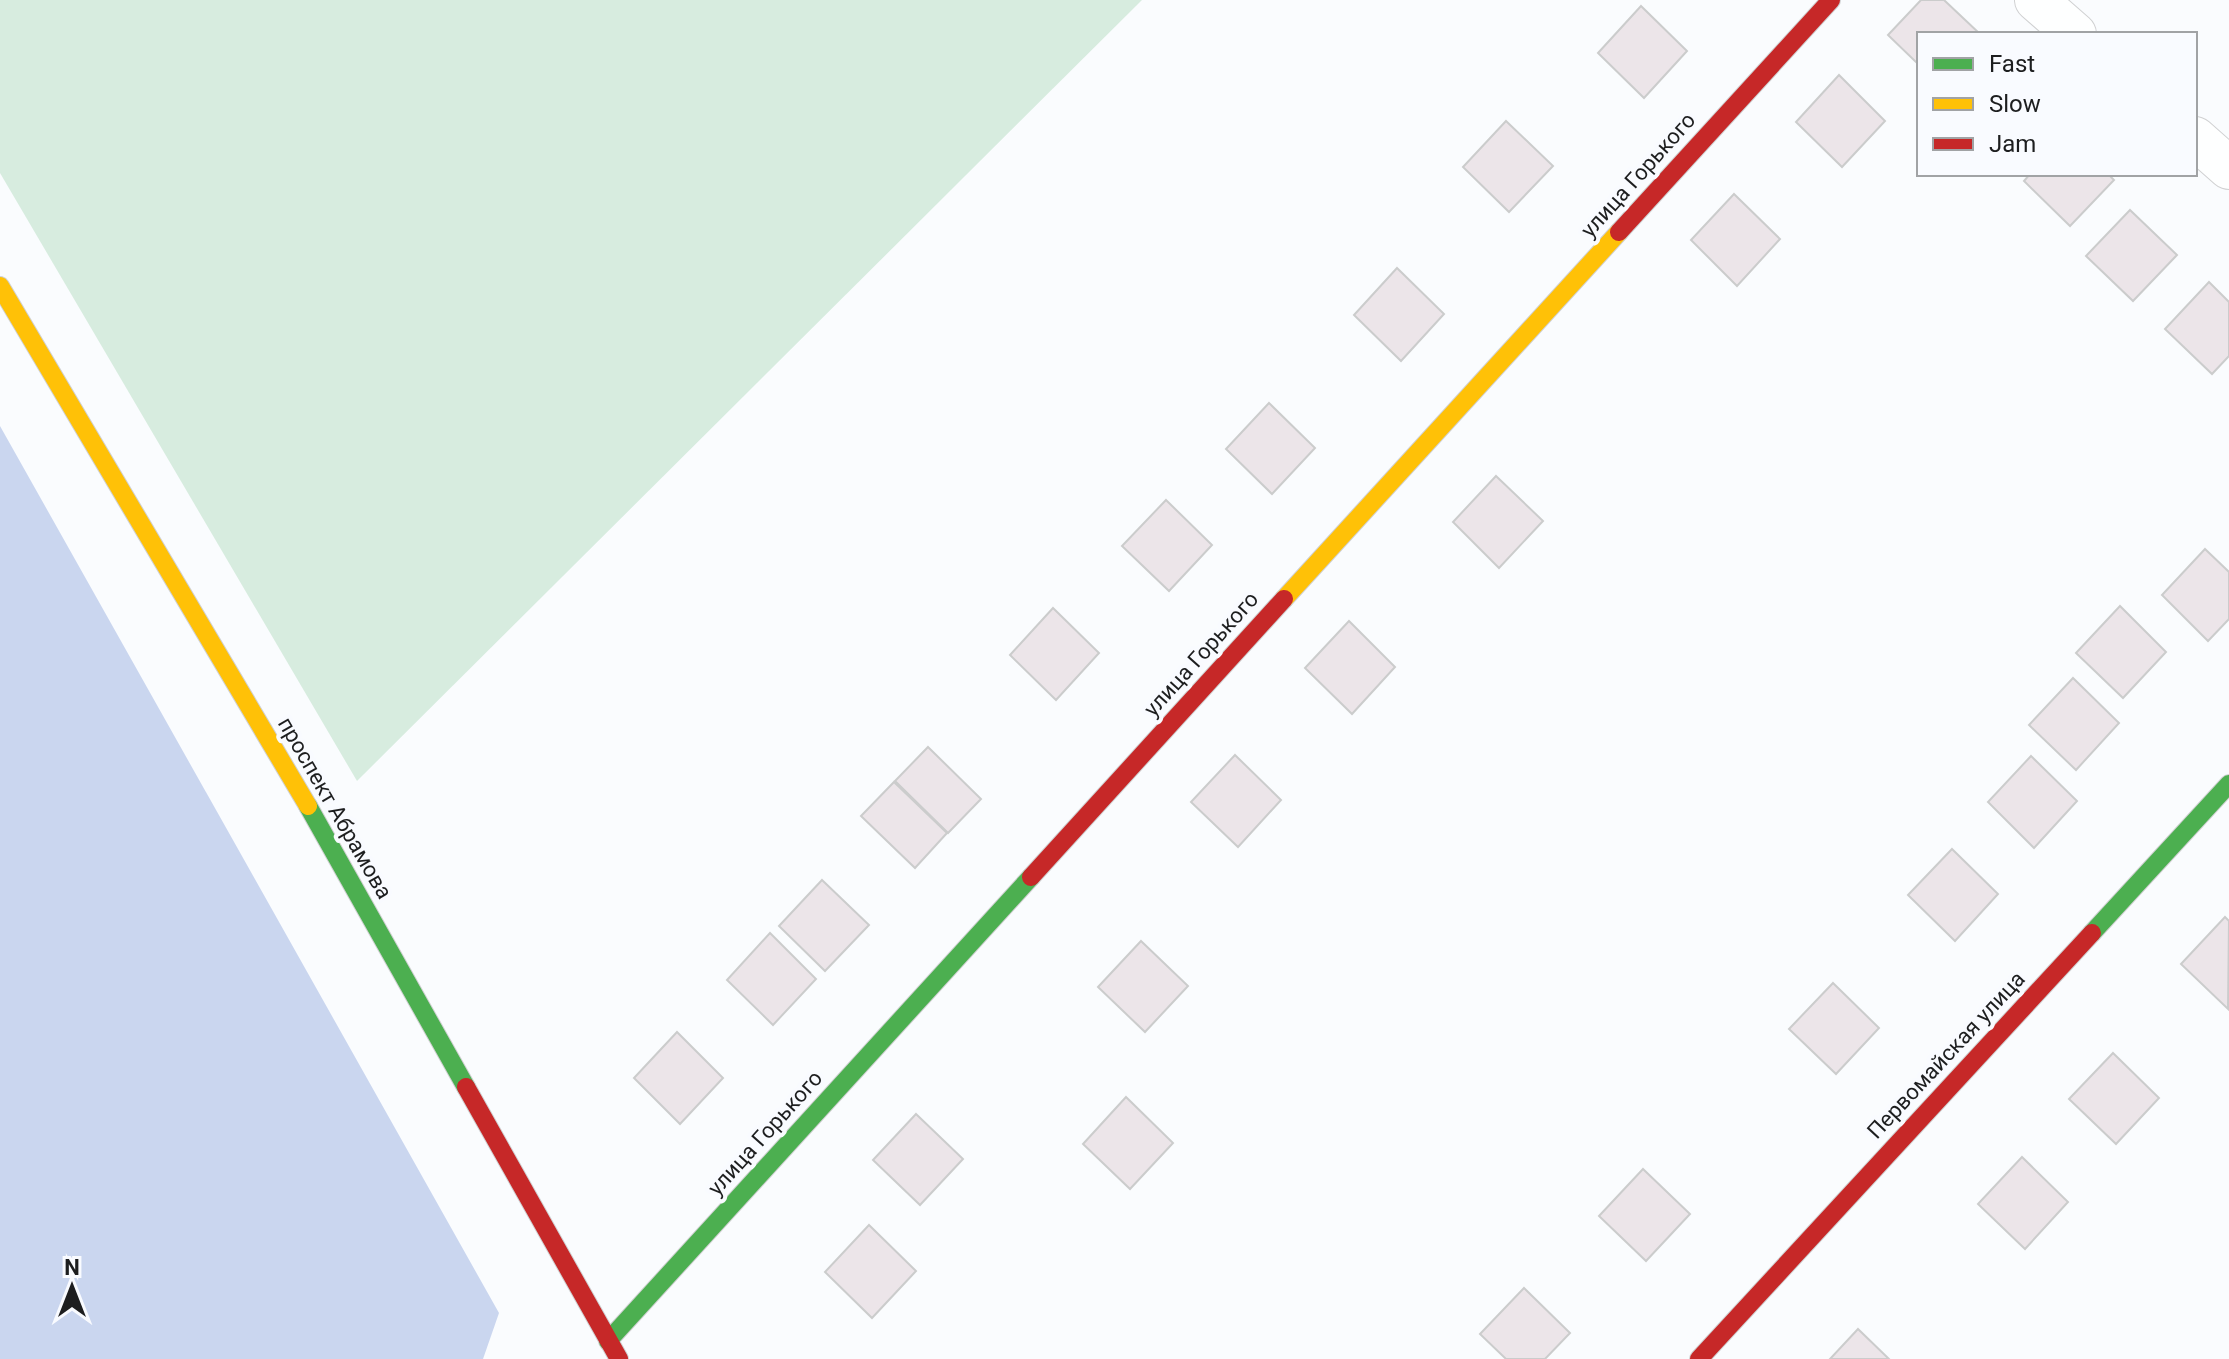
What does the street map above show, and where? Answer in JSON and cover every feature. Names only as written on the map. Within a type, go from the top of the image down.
[{"type":"street","name":"улица Горького","points":[[608,1341],[1831,0]]},
{"type":"street","points":[[2036,0],[2073,32]]},
{"type":"street","points":[[2197,140],[2229,168]]},
{"type":"street","name":"проспект Абрамова","points":[[0,286],[316,819],[619,1359]]},
{"type":"street","name":"Первомайская улица","points":[[1699,1359],[2229,784]]},
{"type":"green space","points":[[0,0],[1142,0],[357,781],[0,173]]},
{"type":"water","points":[[0,426],[499,1313],[483,1359],[0,1359]]},
{"type":"building","points":[[1921,0],[1944,0],[1978,32],[1917,32],[1917,63],[1888,35]]},
{"type":"building","points":[[1641,6],[1687,51],[1644,98],[1598,53]]},
{"type":"building","points":[[1839,75],[1885,121],[1842,167],[1796,122]]},
{"type":"building","points":[[1506,121],[1553,166],[1509,212],[1463,167]]},
{"type":"building","points":[[2028,176],[2110,176],[2114,180],[2070,226],[2024,181]]},
{"type":"building","points":[[1734,194],[1780,239],[1737,286],[1691,240]]},
{"type":"building","points":[[2130,210],[2177,255],[2133,301],[2086,256]]},
{"type":"building","points":[[1397,268],[1444,314],[1401,361],[1354,315]]},
{"type":"building","points":[[2209,282],[2229,302],[2229,356],[2212,374],[2165,329]]},
{"type":"building","points":[[1269,403],[1315,448],[1272,494],[1226,449]]},
{"type":"building","points":[[1496,476],[1543,521],[1499,568],[1453,522]]},
{"type":"building","points":[[1166,500],[1212,545],[1169,591],[1122,546]]},
{"type":"building","points":[[2205,549],[2229,572],[2229,619],[2208,641],[2162,595]]},
{"type":"building","points":[[2120,606],[2166,652],[2123,698],[2076,653]]},
{"type":"building","points":[[1053,608],[1099,653],[1056,700],[1010,655]]},
{"type":"building","points":[[1349,621],[1395,667],[1352,714],[1305,668]]},
{"type":"building","points":[[2073,678],[2119,723],[2076,770],[2029,725]]},
{"type":"building","points":[[928,747],[981,799],[948,833],[895,781]]},
{"type":"building","points":[[1235,755],[1281,800],[1238,847],[1191,802]]},
{"type":"building","points":[[2031,756],[2077,801],[2034,848],[1988,802]]},
{"type":"building","points":[[894,782],[947,833],[915,868],[861,816]]},
{"type":"building","points":[[1952,849],[1998,894],[1955,941],[1908,895]]},
{"type":"building","points":[[822,880],[869,925],[825,971],[779,926]]},
{"type":"building","points":[[2225,917],[2229,921],[2228,1009],[2181,964]]},
{"type":"building","points":[[770,933],[816,979],[773,1025],[727,980]]},
{"type":"building","points":[[1141,941],[1188,986],[1145,1032],[1098,987]]},
{"type":"building","points":[[1833,983],[1879,1028],[1836,1074],[1789,1029]]},
{"type":"building","points":[[677,1032],[723,1078],[680,1124],[634,1078]]},
{"type":"building","points":[[2113,1053],[2159,1098],[2116,1144],[2069,1099]]},
{"type":"building","points":[[1126,1097],[1173,1143],[1130,1189],[1083,1144]]},
{"type":"building","points":[[916,1114],[963,1159],[920,1205],[873,1160]]},
{"type":"building","points":[[2022,1157],[2068,1202],[2025,1249],[1978,1204]]},
{"type":"building","points":[[1643,1169],[1690,1214],[1646,1261],[1599,1216]]},
{"type":"building","points":[[869,1225],[916,1271],[872,1318],[825,1272]]},
{"type":"building","points":[[1524,1288],[1570,1333],[1545,1359],[1506,1359],[1480,1334]]},
{"type":"building","points":[[1858,1329],[1889,1359],[1830,1359]]},
{"type":"traffic: fast","points":[[2092,933],[2229,784]]},
{"type":"traffic: fast","points":[[308,806],[466,1087]]},
{"type":"traffic: fast","points":[[608,1341],[1031,877]]},
{"type":"traffic: slow","points":[[1284,599],[1619,232]]},
{"type":"traffic: slow","points":[[0,286],[308,806]]},
{"type":"traffic: jam","points":[[1619,232],[1831,0]]},
{"type":"traffic: jam","points":[[1031,877],[1284,599]]},
{"type":"traffic: jam","points":[[1699,1359],[2092,933]]},
{"type":"traffic: jam","points":[[466,1087],[619,1359]]}]
